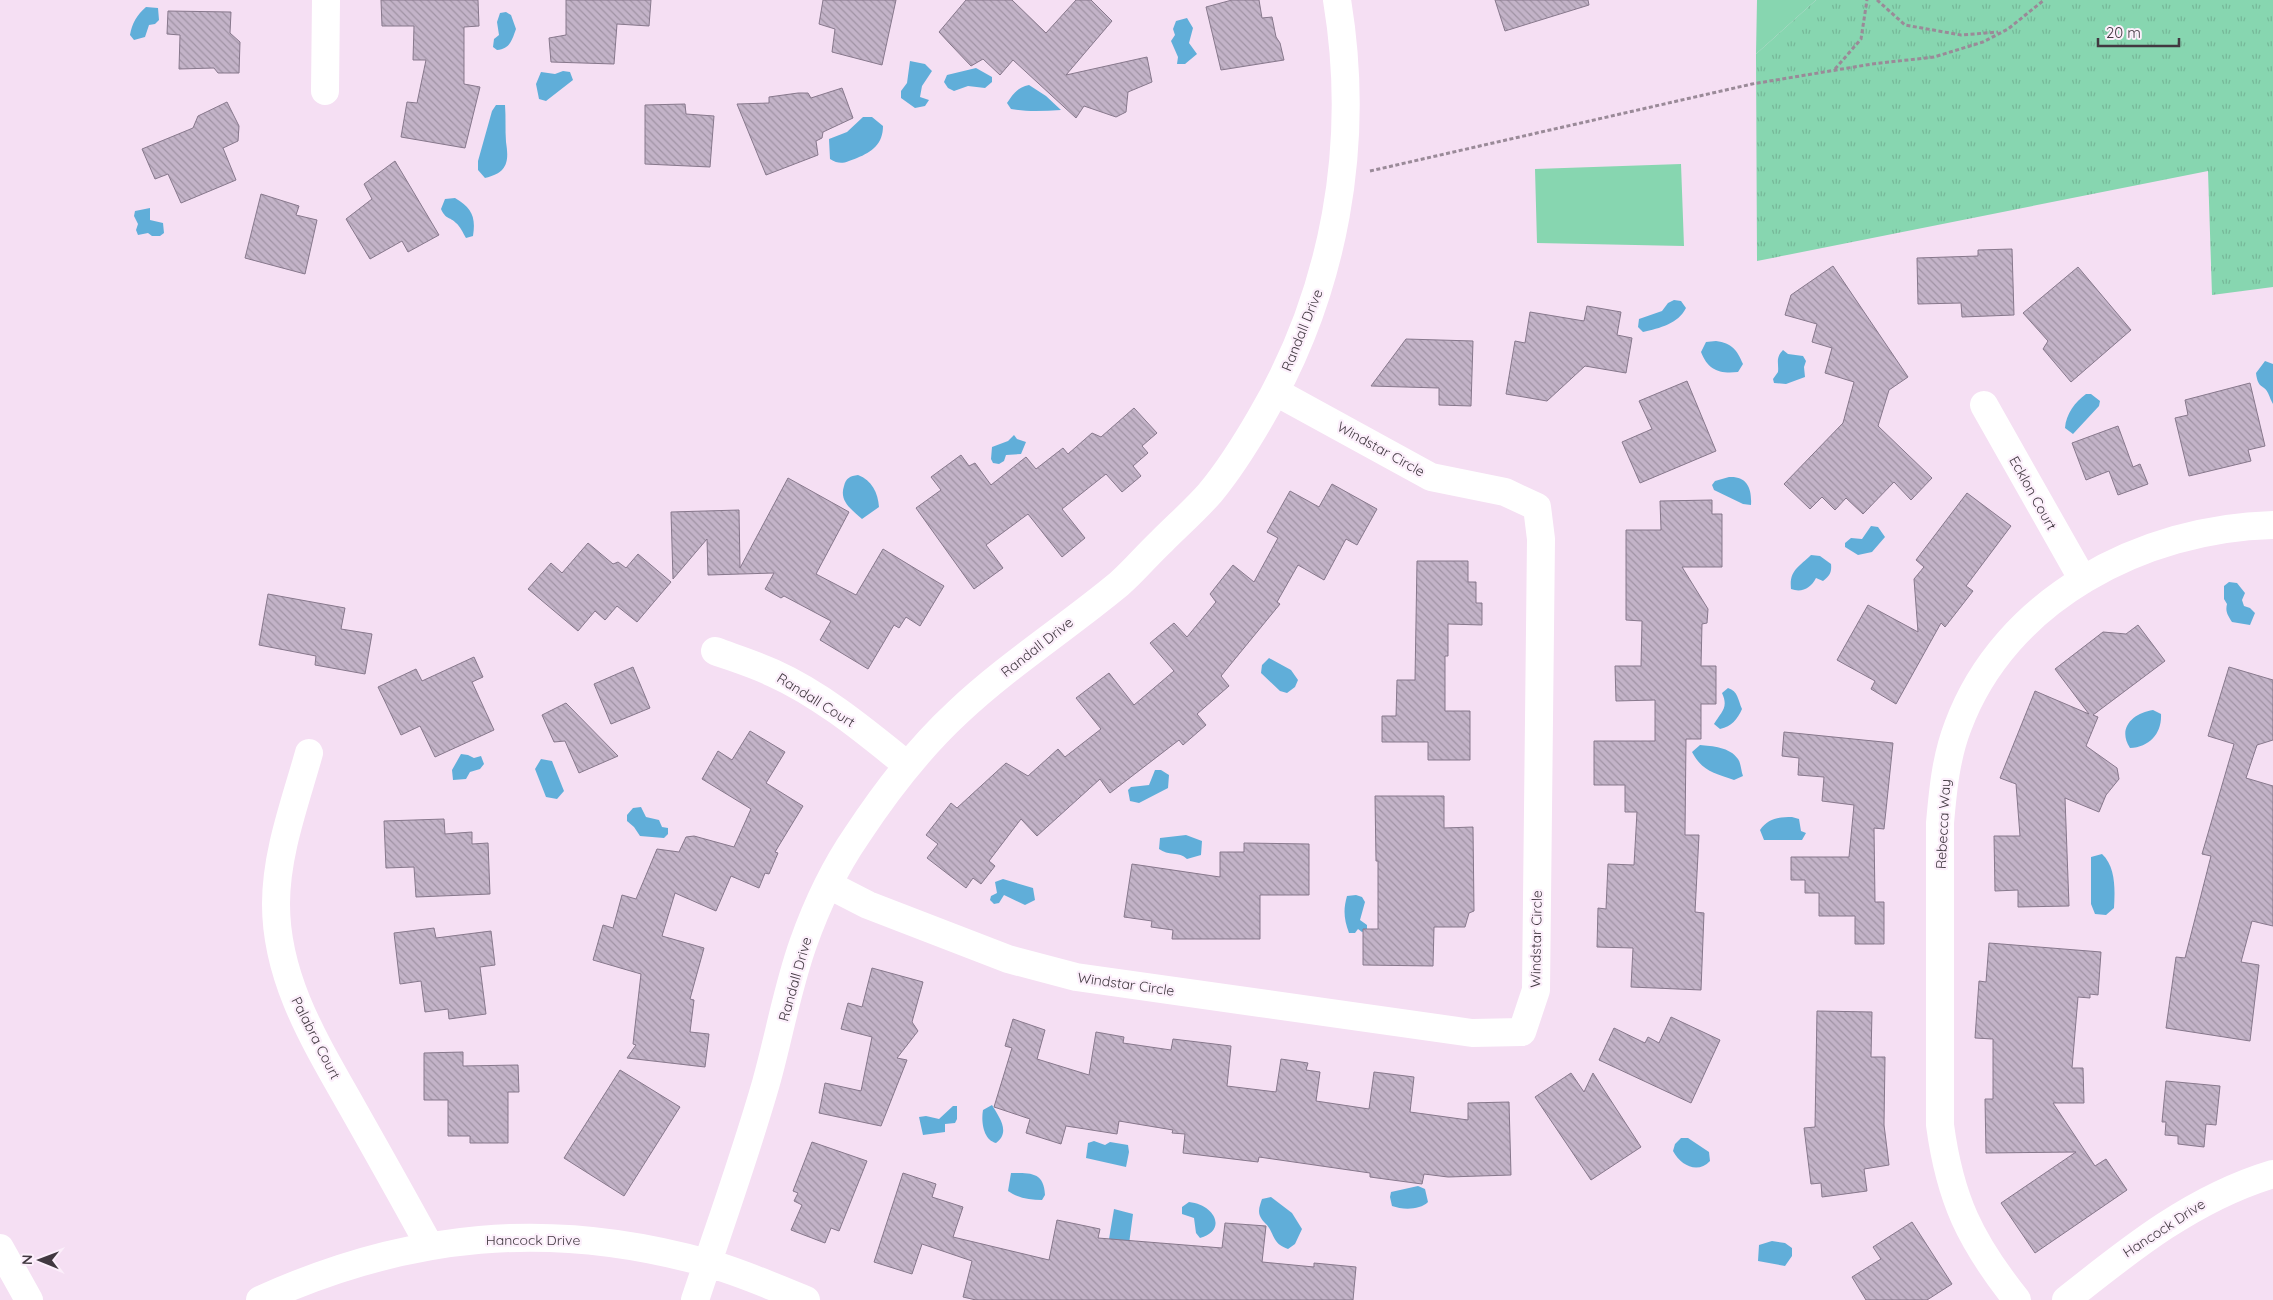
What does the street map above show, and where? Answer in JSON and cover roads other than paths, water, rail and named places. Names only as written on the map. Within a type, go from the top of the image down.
[{"type":"street","points":[[325,91],[326,0]]},
{"type":"street","name":"Randall Drive","points":[[694,1300],[765,1085],[803,944],[829,885],[854,838],[907,765],[956,713],[1006,671],[1121,582],[1211,491],[1249,438],[1276,392],[1303,333],[1324,272],[1338,208],[1344,166],[1347,101],[1343,37],[1337,0]]},
{"type":"street","name":"Windstar Circle","points":[[829,885],[868,905],[1008,959],[1076,977],[1472,1033],[1522,1032],[1536,990],[1541,539],[1537,507],[1505,492],[1431,476],[1276,392]]},
{"type":"street","name":"Ecklon Court","points":[[1984,405],[2083,580]]},
{"type":"street","name":"Rebecca Way","points":[[2017,1300],[1992,1269],[1971,1236],[1956,1200],[1944,1154],[1940,1125],[1940,822],[1943,782],[1958,726],[1974,690],[1995,657],[2021,627],[2050,601],[2109,566],[2151,548],[2194,535],[2273,524]]},
{"type":"street","name":"Randall Court","points":[[715,651],[774,673],[807,692],[860,728],[907,765]]},
{"type":"street","name":"Palabra Court","points":[[309,754],[281,851],[277,877],[277,931],[288,983],[308,1028],[429,1245]]},
{"type":"street","name":"Hancock Drive","points":[[2066,1300],[2131,1248],[2171,1220],[2213,1197],[2273,1174]]},
{"type":"street","name":"Hancock Drive","points":[[260,1300],[307,1278],[389,1253],[429,1245],[518,1237],[582,1239],[646,1248],[707,1263],[806,1300]]},
{"type":"street","points":[[0,1248],[29,1300]]},
{"type":"water","points":[[146,7],[158,8],[159,20],[155,24],[149,25],[145,37],[134,40],[130,35],[132,27]]},
{"type":"water","points":[[506,12],[511,15],[516,29],[508,46],[497,50],[493,47],[494,39],[499,35],[497,22],[500,13]]},
{"type":"water","points":[[1187,18],[1193,28],[1189,43],[1197,54],[1185,64],[1177,64],[1178,57],[1171,41],[1175,35],[1173,29],[1176,21]]},
{"type":"water","points":[[910,61],[925,64],[932,71],[922,86],[920,97],[929,100],[925,106],[915,108],[901,98],[901,91],[907,83]]},
{"type":"water","points":[[976,68],[992,77],[992,82],[985,88],[968,86],[954,91],[948,88],[944,82],[947,75]]},
{"type":"water","points":[[563,71],[570,72],[573,80],[546,101],[539,99],[536,84],[541,72],[555,74]]},
{"type":"water","points":[[1029,85],[1046,96],[1061,110],[1029,111],[1011,109],[1007,103],[1011,97],[1019,89]]},
{"type":"water","points":[[496,105],[505,105],[507,160],[503,169],[493,176],[485,178],[478,170],[478,161],[492,111]]},
{"type":"water","points":[[863,117],[872,117],[883,126],[881,138],[876,146],[862,156],[847,162],[840,163],[830,159],[829,139],[847,132]]},
{"type":"water","points":[[455,198],[465,205],[472,214],[474,223],[473,236],[466,238],[457,224],[446,216],[441,209],[445,199]]},
{"type":"water","points":[[150,208],[150,220],[163,223],[164,233],[160,236],[152,236],[148,233],[138,235],[136,230],[138,224],[134,216],[135,211]]},
{"type":"water","points":[[1674,300],[1681,301],[1686,308],[1673,322],[1643,332],[1638,327],[1639,319],[1662,311],[1668,303]]},
{"type":"water","points":[[1716,341],[1730,345],[1736,351],[1743,364],[1738,372],[1720,371],[1707,363],[1701,352],[1706,342]]},
{"type":"water","points":[[1783,350],[1788,354],[1803,356],[1806,361],[1804,367],[1805,377],[1786,384],[1774,383],[1773,379],[1778,372],[1778,358]]},
{"type":"water","points":[[2265,361],[2273,364],[2273,404],[2266,390],[2260,384],[2256,373]]},
{"type":"water","points":[[2086,394],[2091,394],[2100,401],[2099,406],[2073,434],[2065,428],[2067,418],[2078,401]]},
{"type":"water","points":[[1014,435],[1017,439],[1026,442],[1021,454],[1006,455],[1004,461],[999,464],[993,463],[991,459],[992,447],[1008,441]]},
{"type":"water","points":[[858,475],[871,484],[879,507],[862,519],[847,504],[843,496],[847,479]]},
{"type":"water","points":[[1735,477],[1747,484],[1751,493],[1751,505],[1743,504],[1714,490],[1712,485],[1715,481]]},
{"type":"water","points":[[1871,526],[1878,527],[1885,537],[1872,552],[1858,555],[1845,547],[1845,543],[1851,538],[1862,539]]},
{"type":"water","points":[[1811,555],[1820,556],[1831,564],[1830,574],[1823,581],[1816,578],[1806,589],[1791,589],[1793,573]]},
{"type":"water","points":[[2229,582],[2237,583],[2245,593],[2242,600],[2244,606],[2250,608],[2255,613],[2250,625],[2232,622],[2228,615],[2227,604],[2224,599],[2224,586]]},
{"type":"water","points":[[1269,658],[1291,670],[1298,680],[1295,687],[1287,693],[1280,691],[1261,673],[1262,665]]},
{"type":"water","points":[[1728,688],[1736,694],[1742,709],[1734,722],[1720,729],[1714,724],[1724,706],[1725,702],[1722,693]]},
{"type":"water","points":[[2153,710],[2161,714],[2157,733],[2149,742],[2130,748],[2125,734],[2129,723],[2139,714]]},
{"type":"water","points":[[1700,745],[1720,748],[1735,755],[1739,761],[1743,776],[1734,780],[1704,767],[1692,752]]},
{"type":"water","points":[[461,754],[474,758],[481,756],[484,764],[480,769],[470,772],[466,779],[453,780],[452,770]]},
{"type":"water","points":[[541,759],[552,761],[564,791],[557,799],[546,797],[535,769]]},
{"type":"water","points":[[1155,770],[1161,770],[1169,775],[1168,788],[1139,803],[1130,801],[1128,790],[1131,787],[1149,785]]},
{"type":"water","points":[[641,807],[646,817],[659,820],[662,827],[668,828],[668,834],[664,838],[640,836],[627,821],[627,815],[633,808]]},
{"type":"water","points":[[1792,817],[1799,819],[1801,831],[1806,833],[1802,840],[1764,840],[1760,830],[1763,826],[1779,818]]},
{"type":"water","points":[[1186,835],[1202,841],[1201,855],[1187,859],[1181,855],[1159,849],[1160,838]]},
{"type":"water","points":[[2102,854],[2110,865],[2114,886],[2114,908],[2106,915],[2095,914],[2091,904],[2091,857]]},
{"type":"water","points":[[1003,879],[1033,888],[1035,900],[1025,905],[1004,895],[999,903],[994,904],[990,900],[991,896],[997,893],[995,882]]},
{"type":"water","points":[[1356,895],[1362,897],[1365,902],[1360,920],[1367,925],[1367,929],[1362,932],[1358,929],[1355,933],[1349,933],[1346,923],[1345,906],[1347,896]]},
{"type":"water","points":[[992,1105],[1003,1129],[1003,1134],[996,1143],[988,1138],[982,1119],[983,1110]]},
{"type":"water","points":[[953,1106],[957,1106],[957,1119],[955,1123],[945,1124],[945,1132],[923,1135],[919,1117],[926,1116],[939,1119]]},
{"type":"water","points":[[1681,1138],[1688,1138],[1709,1152],[1710,1161],[1705,1165],[1695,1168],[1680,1161],[1673,1151],[1675,1144]]},
{"type":"water","points":[[1094,1141],[1105,1145],[1110,1142],[1128,1145],[1129,1152],[1126,1167],[1086,1158],[1088,1143]]},
{"type":"water","points":[[1011,1173],[1025,1173],[1039,1178],[1044,1187],[1045,1195],[1042,1200],[1024,1198],[1008,1191]]},
{"type":"water","points":[[1418,1186],[1425,1189],[1428,1202],[1425,1205],[1411,1208],[1392,1206],[1391,1192]]},
{"type":"water","points":[[1271,1197],[1292,1213],[1302,1229],[1295,1244],[1288,1249],[1276,1241],[1260,1215],[1259,1209],[1262,1199]]},
{"type":"water","points":[[1189,1202],[1206,1208],[1215,1218],[1216,1224],[1208,1235],[1200,1238],[1196,1233],[1194,1218],[1182,1214],[1182,1207]]},
{"type":"water","points":[[1114,1209],[1133,1214],[1127,1259],[1108,1245]]},
{"type":"water","points":[[1772,1241],[1785,1243],[1792,1248],[1792,1256],[1785,1266],[1758,1261],[1759,1245]]}]
